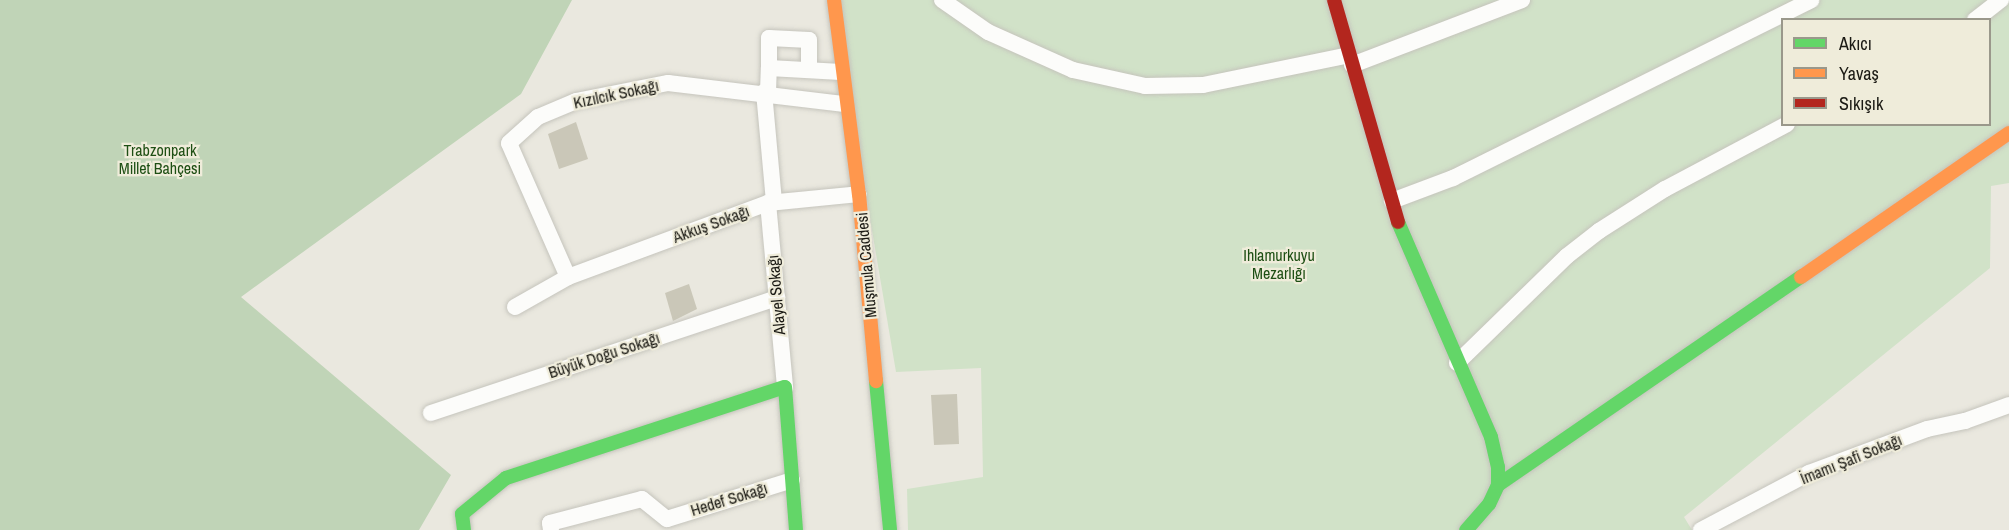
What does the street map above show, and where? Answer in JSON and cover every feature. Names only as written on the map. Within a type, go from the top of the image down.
[{"type":"street","name":"Muşmula Caddesi","points":[[834,0],[840,72],[860,194],[890,530]]},
{"type":"street","points":[[942,0],[988,32],[1073,70],[1145,86],[1203,85],[1350,60],[1522,0]]},
{"type":"street","points":[[1334,0],[1392,201],[1457,363],[1491,437],[1498,467],[1498,485],[1490,504],[1466,530]]},
{"type":"street","points":[[1392,201],[1453,178],[1811,0]]},
{"type":"street","points":[[1978,18],[2001,0]]},
{"type":"street","points":[[809,70],[809,40],[769,38],[769,68],[840,72]]},
{"type":"street","name":"Alayel Sokağı","points":[[769,68],[766,92],[771,203],[785,387]]},
{"type":"street","name":"Kızılcık Sokağı","points":[[568,277],[509,143],[538,117],[576,101],[668,83],[766,92],[845,104]]},
{"type":"street","points":[[1457,363],[1567,256],[1599,231],[1665,189],[1782,126]]},
{"type":"street","points":[[1498,485],[2009,133]]},
{"type":"street","name":"Akkuş Sokağı","points":[[515,307],[568,277],[771,203],[860,194]]},
{"type":"street","name":"Büyük Doğu Sokağı","points":[[431,413],[777,298]]},
{"type":"street","points":[[464,530],[462,514],[506,478],[785,387],[796,530]]},
{"type":"street","name":"İmamı Şafi Sokağı","points":[[1701,530],[1809,473],[1927,429],[1965,421],[2009,405]]},
{"type":"street","name":"Hedef Sokağı","points":[[551,530],[550,523],[642,499],[668,524],[792,480]]},
{"type":"green space","name":"Trabzonpark Millet Bahçesi","points":[[0,0],[572,0],[521,94],[241,297],[451,475],[419,530],[0,530]]},
{"type":"green space","name":"Ihlamurkuyu Mezarlığı","points":[[833,0],[2009,0],[2009,183],[1991,186],[1990,268],[1684,517],[1692,530],[908,530],[907,489],[983,477],[981,368],[896,372]]},
{"type":"building","points":[[576,122],[588,159],[559,169],[548,134]]},
{"type":"building","points":[[689,284],[697,309],[673,321],[665,293]]},
{"type":"building","points":[[957,394],[959,444],[934,445],[931,395]]},
{"type":"traffic: fast","points":[[1398,222],[1491,437],[1498,467],[1498,485],[1489,504],[1466,530]]},
{"type":"traffic: fast","points":[[1498,485],[1801,277]]},
{"type":"traffic: fast","points":[[876,381],[890,530]]},
{"type":"traffic: fast","points":[[464,530],[462,514],[506,478],[785,387],[796,530]]},
{"type":"traffic: slow","points":[[834,0],[859,194],[876,381]]},
{"type":"traffic: slow","points":[[1801,277],[2009,133]]},
{"type":"traffic: jam","points":[[1334,0],[1398,222]]}]
